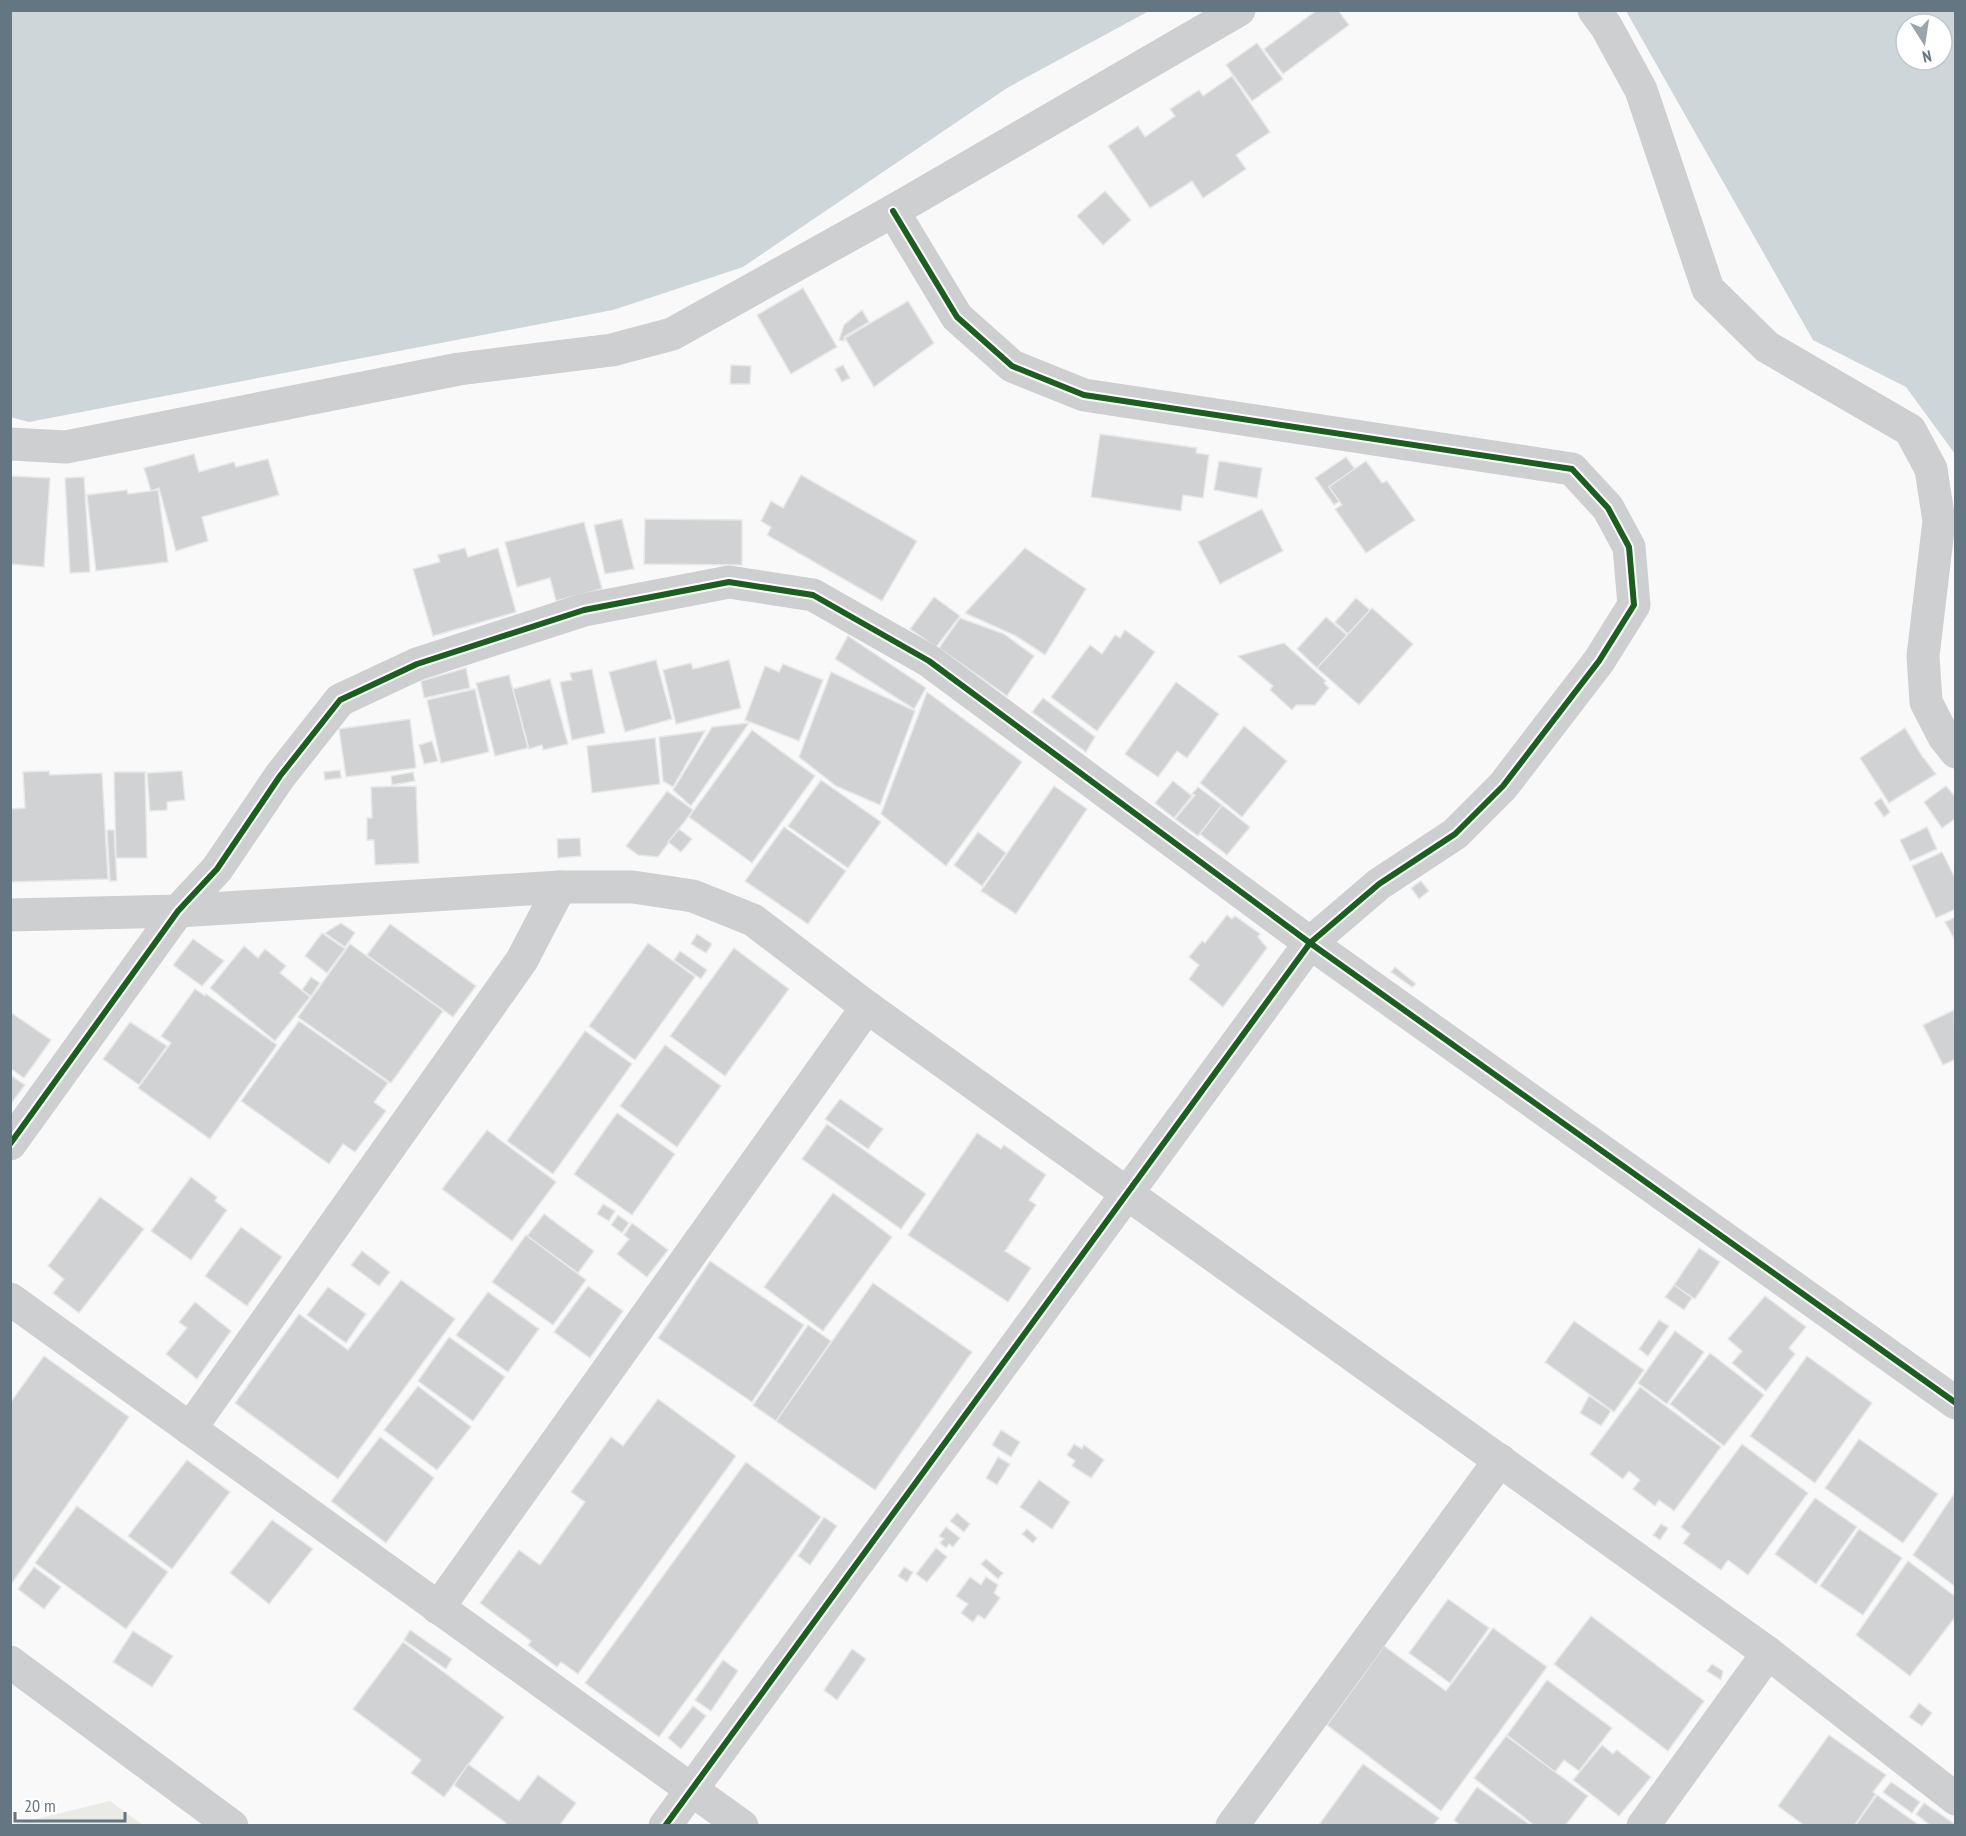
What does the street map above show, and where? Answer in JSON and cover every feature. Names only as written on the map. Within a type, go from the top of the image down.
[{"type":"street","points":[[10,444],[66,447],[459,369],[612,350],[672,334],[893,211],[1239,10]]},
{"type":"street","points":[[1594,10],[1641,90],[1708,289],[1767,347],[1910,430],[1931,470],[1939,521],[1923,656],[1926,702],[1944,737],[1956,752]]},
{"type":"street","points":[[665,1826],[1310,944],[1379,884],[1455,834],[1503,786],[1599,661],[1634,605],[1629,548],[1608,508],[1572,469],[1084,395],[1012,366],[957,317],[893,211]]},
{"type":"street","points":[[10,1144],[178,911],[217,869],[280,776],[340,700],[417,664],[584,610],[729,582],[813,594],[929,661],[1310,944],[1956,1403]]},
{"type":"street","points":[[190,1429],[522,960],[560,887]]},
{"type":"street","points":[[10,915],[178,911],[560,887],[633,887],[693,896],[753,920],[867,1007],[1768,1653],[1956,1799]]},
{"type":"street","points":[[438,1608],[867,1007]]},
{"type":"street","points":[[10,1299],[742,1826]]},
{"type":"street","points":[[1232,1826],[1500,1460]]},
{"type":"street","points":[[1643,1826],[1768,1653]]},
{"type":"street","points":[[10,1662],[232,1826]]},
{"type":"shaded area","points":[[10,11],[1149,11],[1007,88],[743,267],[613,310],[29,422],[10,417]]},
{"type":"shaded area","points":[[1626,11],[1955,11],[1955,454],[1906,387],[1813,340]]},
{"type":"shaded area","points":[[110,1801],[143,1825],[11,1825]]},
{"type":"building","points":[[1317,10],[1338,10],[1349,25],[1283,74],[1264,49]]},
{"type":"building","points":[[1257,43],[1283,79],[1252,101],[1226,65]]},
{"type":"building","points":[[1232,76],[1270,132],[1236,155],[1246,169],[1203,198],[1192,181],[1150,208],[1108,146],[1138,126],[1145,137],[1175,116],[1170,109],[1199,90],[1203,96]]},
{"type":"building","points":[[1105,191],[1131,220],[1103,245],[1077,216]]},
{"type":"building","points":[[803,288],[837,347],[791,374],[757,315]]},
{"type":"building","points":[[908,301],[934,343],[874,387],[845,338]]},
{"type":"building","points":[[862,310],[869,322],[844,337],[844,341],[839,340],[844,325]]},
{"type":"building","points":[[731,365],[751,366],[750,384],[730,384]]},
{"type":"building","points":[[843,365],[850,378],[842,382],[835,369]]},
{"type":"building","points":[[1100,434],[1197,448],[1196,453],[1209,455],[1203,498],[1183,495],[1181,511],[1091,497]]},
{"type":"building","points":[[194,454],[199,472],[234,462],[236,467],[268,459],[279,495],[202,517],[208,541],[176,551],[159,488],[151,491],[144,468]]},
{"type":"building","points":[[1346,457],[1355,469],[1329,487],[1339,501],[1334,505],[1315,478]]},
{"type":"building","points":[[1219,461],[1262,468],[1257,498],[1214,490]]},
{"type":"building","points":[[1366,461],[1382,483],[1387,481],[1415,520],[1366,553],[1335,509],[1342,505],[1329,487]]},
{"type":"building","points":[[801,475],[917,541],[882,601],[767,535],[771,527],[761,521],[771,501],[783,508]]},
{"type":"building","points":[[10,476],[50,478],[44,567],[10,564]]},
{"type":"building","points":[[84,477],[90,572],[70,573],[65,478]]},
{"type":"building","points":[[127,490],[128,494],[158,490],[168,562],[96,571],[87,495]]},
{"type":"building","points":[[1262,509],[1283,551],[1220,584],[1198,542]]},
{"type":"building","points":[[622,519],[634,569],[605,574],[594,525]]},
{"type":"building","points":[[645,519],[742,520],[742,565],[644,564]]},
{"type":"building","points":[[584,522],[602,589],[556,601],[550,578],[517,587],[505,542]]},
{"type":"building","points":[[465,548],[468,557],[498,548],[516,612],[433,636],[413,569],[440,562],[438,555]]},
{"type":"building","points":[[1025,548],[1086,589],[1045,655],[1016,636],[965,613]]},
{"type":"building","points":[[934,597],[960,616],[936,647],[910,629]]},
{"type":"building","points":[[1356,598],[1370,610],[1348,634],[1335,622]]},
{"type":"building","points":[[1372,608],[1413,644],[1359,705],[1317,668]]},
{"type":"building","points":[[1326,617],[1347,635],[1317,668],[1297,649]]},
{"type":"building","points":[[960,618],[1004,634],[1034,656],[1007,696],[939,648]]},
{"type":"building","points":[[1125,630],[1155,652],[1097,731],[1051,697],[1090,645],[1102,654],[1115,635],[1120,638]]},
{"type":"building","points":[[848,636],[926,688],[914,709],[835,659]]},
{"type":"building","points":[[1284,643],[1326,681],[1324,683],[1329,688],[1315,705],[1296,705],[1292,710],[1270,690],[1273,686],[1238,656]]},
{"type":"building","points":[[656,660],[672,719],[625,732],[609,672]]},
{"type":"building","points":[[729,660],[741,708],[676,724],[663,670],[691,663],[693,669]]},
{"type":"building","points":[[783,664],[823,680],[799,741],[745,720],[765,666],[779,672]]},
{"type":"building","points":[[466,668],[470,688],[424,698],[421,681]]},
{"type":"building","points":[[592,669],[605,733],[572,740],[560,682],[572,680],[570,673]]},
{"type":"building","points":[[831,672],[915,711],[880,805],[836,786],[799,757]]},
{"type":"building","points":[[509,675],[528,748],[495,756],[476,683]]},
{"type":"building","points":[[550,679],[568,744],[543,750],[542,745],[529,749],[513,689]]},
{"type":"building","points":[[1176,682],[1219,714],[1187,758],[1177,751],[1158,777],[1125,754]]},
{"type":"building","points":[[475,689],[489,752],[441,763],[427,700]]},
{"type":"building","points":[[927,692],[1022,762],[946,866],[881,814]]},
{"type":"building","points":[[1043,698],[1095,737],[1086,752],[1032,712]]},
{"type":"building","points":[[410,719],[416,768],[346,777],[339,729]]},
{"type":"building","points":[[749,723],[691,806],[673,790],[712,727]]},
{"type":"building","points":[[1244,726],[1287,761],[1242,817],[1200,783]]},
{"type":"building","points":[[1905,728],[1936,774],[1889,803],[1860,758]]},
{"type":"building","points":[[752,730],[815,776],[752,863],[689,817]]},
{"type":"building","points":[[705,731],[673,787],[663,781],[659,737]]},
{"type":"building","points":[[655,738],[660,784],[592,793],[587,746]]},
{"type":"building","points":[[432,741],[438,761],[424,764],[419,745]]},
{"type":"building","points":[[340,770],[341,778],[325,780],[324,772]]},
{"type":"building","points":[[49,771],[50,775],[102,773],[108,879],[10,882],[10,809],[25,808],[23,772]]},
{"type":"building","points":[[182,771],[185,800],[167,802],[167,810],[150,811],[147,773]]},
{"type":"building","points":[[114,772],[145,772],[147,858],[116,858]]},
{"type":"building","points":[[413,772],[415,781],[392,785],[391,776]]},
{"type":"building","points":[[821,780],[881,822],[848,868],[788,826]]},
{"type":"building","points":[[1173,781],[1192,796],[1174,818],[1155,803]]},
{"type":"building","points":[[416,786],[419,863],[375,865],[374,840],[367,840],[367,818],[372,818],[371,787]]},
{"type":"building","points":[[1054,786],[1087,809],[1016,914],[981,891]]},
{"type":"building","points":[[1946,786],[1956,798],[1956,818],[1942,828],[1924,802]]},
{"type":"building","points":[[1198,787],[1222,805],[1198,836],[1175,819],[1195,795],[1192,794]]},
{"type":"building","points":[[667,791],[693,810],[658,857],[638,855],[626,846]]},
{"type":"building","points":[[1881,798],[1890,812],[1884,817],[1874,803]]},
{"type":"building","points":[[1222,805],[1250,827],[1227,855],[1200,834]]},
{"type":"building","points":[[784,827],[846,871],[808,924],[745,881]]},
{"type":"building","points":[[1927,827],[1937,849],[1910,861],[1900,840]]},
{"type":"building","points":[[679,829],[692,839],[681,852],[668,842]]},
{"type":"building","points":[[107,830],[114,830],[117,881],[110,881]]},
{"type":"building","points":[[978,832],[1006,853],[982,886],[954,865]]},
{"type":"building","points":[[580,838],[581,856],[558,858],[557,839]]},
{"type":"building","points":[[1942,852],[1956,880],[1956,909],[1936,918],[1912,866]]},
{"type":"building","points":[[1421,881],[1429,891],[1419,899],[1411,888]]},
{"type":"building","points":[[1227,915],[1232,919],[1235,916],[1260,934],[1258,937],[1267,948],[1223,1007],[1189,979],[1199,965],[1189,957],[1202,941],[1205,943]]},
{"type":"building","points":[[1956,917],[1956,942],[1945,922]]},
{"type":"building","points":[[341,923],[355,933],[345,947],[325,933]]},
{"type":"building","points":[[390,924],[476,986],[453,1017],[367,955]]},
{"type":"building","points":[[322,933],[345,949],[327,973],[305,956]]},
{"type":"building","points":[[697,934],[712,944],[706,953],[691,944]]},
{"type":"building","points":[[193,939],[224,961],[202,986],[173,965]]},
{"type":"building","points":[[648,943],[695,977],[635,1060],[589,1026]]},
{"type":"building","points":[[350,944],[443,1011],[391,1083],[298,1017]]},
{"type":"building","points":[[244,946],[258,958],[265,949],[286,966],[280,973],[310,997],[275,1041],[210,988]]},
{"type":"building","points":[[734,948],[789,989],[725,1076],[670,1036]]},
{"type":"building","points":[[680,951],[707,970],[701,979],[674,960]]},
{"type":"building","points":[[1395,967],[1416,984],[1412,987],[1391,972]]},
{"type":"building","points":[[311,977],[320,983],[311,996],[302,990]]},
{"type":"building","points":[[195,989],[205,996],[206,994],[277,1045],[210,1139],[138,1088],[171,1043],[161,1036]]},
{"type":"building","points":[[1954,1010],[1956,1059],[1943,1065],[1923,1025]]},
{"type":"building","points":[[10,1012],[51,1040],[24,1078],[10,1068]]},
{"type":"building","points":[[299,1021],[388,1083],[374,1102],[386,1111],[355,1152],[343,1144],[329,1164],[241,1101]]},
{"type":"building","points":[[130,1022],[167,1046],[139,1085],[103,1059]]},
{"type":"building","points":[[585,1031],[632,1064],[553,1174],[507,1141]]},
{"type":"building","points":[[665,1045],[721,1086],[677,1147],[620,1106]]},
{"type":"building","points":[[10,1075],[25,1085],[10,1105]]},
{"type":"building","points":[[840,1099],[883,1129],[868,1149],[825,1119]]},
{"type":"building","points":[[617,1113],[675,1154],[632,1215],[574,1174]]},
{"type":"building","points":[[827,1124],[926,1194],[901,1229],[802,1159]]},
{"type":"building","points":[[487,1130],[556,1182],[512,1241],[442,1189]]},
{"type":"building","points":[[977,1133],[1001,1149],[1004,1145],[1046,1175],[1029,1200],[1036,1205],[1005,1251],[1031,1268],[1008,1302],[908,1235]]},
{"type":"building","points":[[191,1177],[217,1197],[215,1201],[227,1210],[191,1260],[151,1231]]},
{"type":"building","points":[[833,1193],[892,1237],[823,1331],[764,1287]]},
{"type":"building","points":[[100,1197],[144,1229],[79,1313],[53,1293],[64,1279],[48,1266]]},
{"type":"building","points":[[603,1204],[615,1211],[609,1221],[597,1214]]},
{"type":"building","points":[[544,1214],[594,1251],[578,1273],[527,1236]]},
{"type":"building","points":[[618,1215],[629,1223],[622,1233],[611,1225]]},
{"type":"building","points":[[632,1223],[668,1250],[647,1277],[617,1254],[629,1239],[624,1235]]},
{"type":"building","points":[[241,1227],[282,1257],[247,1306],[205,1276]]},
{"type":"building","points":[[526,1235],[586,1280],[553,1325],[492,1282]]},
{"type":"building","points":[[1699,1248],[1720,1262],[1695,1299],[1674,1285]]},
{"type":"building","points":[[362,1251],[390,1272],[379,1286],[351,1265]]},
{"type":"building","points":[[710,1261],[804,1325],[752,1402],[658,1338]]},
{"type":"building","points":[[401,1280],[455,1319],[338,1479],[235,1403],[299,1314],[348,1350]]},
{"type":"building","points":[[873,1283],[972,1352],[875,1490],[776,1421]]},
{"type":"building","points":[[1674,1285],[1692,1298],[1684,1310],[1665,1297]]},
{"type":"building","points":[[588,1286],[623,1311],[590,1358],[554,1332]]},
{"type":"building","points":[[328,1287],[366,1314],[346,1343],[307,1315]]},
{"type":"building","points":[[488,1292],[539,1329],[508,1372],[456,1335]]},
{"type":"building","points":[[1765,1296],[1806,1327],[1789,1348],[1795,1354],[1766,1391],[1732,1363],[1742,1351],[1728,1339]]},
{"type":"building","points":[[195,1302],[231,1331],[197,1379],[166,1354],[187,1328],[179,1322]]},
{"type":"building","points":[[1659,1320],[1669,1326],[1648,1356],[1639,1349]]},
{"type":"building","points":[[1574,1321],[1644,1370],[1614,1412],[1545,1362]]},
{"type":"building","points":[[808,1325],[831,1341],[776,1421],[753,1405]]},
{"type":"building","points":[[1675,1331],[1704,1352],[1667,1404],[1638,1383]]},
{"type":"building","points":[[449,1337],[505,1377],[473,1421],[418,1381]]},
{"type":"building","points":[[1710,1353],[1764,1395],[1724,1446],[1670,1404]]},
{"type":"building","points":[[44,1356],[129,1417],[12,1583],[10,1581],[10,1403]]},
{"type":"building","points":[[1807,1356],[1872,1403],[1815,1483],[1750,1436]]},
{"type":"building","points":[[418,1386],[471,1427],[437,1470],[384,1430]]},
{"type":"building","points":[[1640,1387],[1721,1447],[1674,1511],[1659,1500],[1655,1506],[1633,1489],[1640,1480],[1629,1471],[1623,1479],[1590,1454]]},
{"type":"building","points":[[1589,1396],[1611,1411],[1601,1426],[1580,1413]]},
{"type":"building","points":[[658,1399],[736,1456],[578,1674],[561,1662],[557,1667],[528,1645],[531,1641],[480,1603],[519,1550],[540,1565],[585,1502],[571,1492],[611,1437],[623,1446]]},
{"type":"building","points":[[1001,1430],[1020,1442],[1011,1457],[992,1445]]},
{"type":"building","points":[[380,1437],[434,1478],[386,1543],[331,1501]]},
{"type":"building","points":[[1859,1439],[1938,1494],[1903,1543],[1825,1488]]},
{"type":"building","points":[[1074,1444],[1082,1449],[1084,1445],[1104,1460],[1091,1478],[1072,1466],[1075,1461],[1067,1455]]},
{"type":"building","points":[[1742,1444],[1808,1493],[1748,1575],[1728,1560],[1721,1570],[1683,1543],[1690,1534],[1681,1527]]},
{"type":"building","points":[[998,1457],[1010,1464],[997,1485],[986,1478]]},
{"type":"building","points":[[187,1460],[230,1492],[172,1569],[128,1536]]},
{"type":"building","points":[[746,1462],[821,1517],[659,1737],[585,1683]]},
{"type":"building","points":[[1039,1480],[1070,1502],[1052,1529],[1020,1507]]},
{"type":"building","points":[[1954,1494],[1956,1495],[1956,1587],[1913,1555]]},
{"type":"building","points":[[1815,1498],[1857,1527],[1816,1584],[1775,1554]]},
{"type":"building","points":[[77,1506],[168,1572],[126,1629],[35,1563]]},
{"type":"building","points":[[957,1513],[970,1524],[964,1532],[950,1521]]},
{"type":"building","points":[[824,1517],[837,1526],[810,1565],[798,1556]]},
{"type":"building","points":[[272,1520],[313,1549],[269,1604],[230,1573]]},
{"type":"building","points":[[1661,1524],[1668,1528],[1660,1540],[1653,1535]]},
{"type":"building","points":[[946,1527],[960,1538],[953,1547],[949,1544],[946,1548],[940,1543],[944,1539],[939,1536]]},
{"type":"building","points":[[1027,1529],[1037,1538],[1033,1543],[1022,1534]]},
{"type":"building","points":[[1859,1529],[1902,1558],[1863,1615],[1820,1586]]},
{"type":"building","points":[[936,1548],[947,1557],[927,1582],[916,1574]]},
{"type":"building","points":[[986,1559],[1003,1573],[998,1579],[981,1564]]},
{"type":"building","points":[[1908,1561],[1956,1597],[1956,1616],[1910,1676],[1856,1635]]},
{"type":"building","points":[[34,1567],[61,1587],[44,1609],[18,1589]]},
{"type":"building","points":[[904,1567],[913,1572],[907,1582],[898,1576]]},
{"type":"building","points":[[970,1577],[981,1585],[986,1577],[998,1585],[994,1593],[1000,1598],[985,1619],[978,1615],[973,1622],[961,1613],[968,1604],[956,1596]]},
{"type":"building","points":[[1448,1599],[1489,1628],[1450,1683],[1409,1653]]},
{"type":"building","points":[[1591,1616],[1704,1701],[1668,1751],[1554,1664]]},
{"type":"building","points":[[1493,1628],[1547,1667],[1441,1811],[1327,1725],[1384,1646],[1446,1691]]},
{"type":"building","points":[[410,1630],[452,1659],[446,1669],[404,1640]]},
{"type":"building","points":[[133,1631],[173,1656],[152,1687],[113,1662]]},
{"type":"building","points":[[403,1642],[504,1717],[444,1797],[411,1773],[421,1760],[353,1709]]},
{"type":"building","points":[[852,1649],[866,1659],[837,1700],[824,1690]]},
{"type":"building","points":[[723,1660],[738,1671],[711,1711],[695,1700]]},
{"type":"building","points":[[1712,1664],[1723,1671],[1721,1680],[1707,1671]]},
{"type":"building","points":[[1547,1680],[1612,1728],[1579,1771],[1564,1760],[1555,1772],[1507,1735]]},
{"type":"building","points":[[1919,1703],[1932,1713],[1922,1726],[1909,1717]]},
{"type":"building","points":[[693,1706],[706,1716],[681,1749],[668,1738]]},
{"type":"building","points":[[1829,1735],[1886,1775],[1873,1792],[1876,1794],[1854,1826],[1805,1826],[1778,1806]]},
{"type":"building","points":[[1506,1736],[1588,1796],[1565,1826],[1535,1826],[1474,1778]]},
{"type":"building","points":[[1602,1745],[1613,1754],[1617,1750],[1651,1777],[1619,1816],[1573,1780]]},
{"type":"building","points":[[468,1764],[519,1801],[538,1775],[576,1803],[559,1826],[504,1826],[506,1823],[454,1785]]},
{"type":"building","points":[[1363,1764],[1439,1818],[1433,1826],[1318,1826]]},
{"type":"building","points":[[1891,1782],[1920,1802],[1912,1813],[1883,1792]]},
{"type":"building","points":[[1477,1787],[1532,1826],[1461,1826],[1454,1820]]},
{"type":"building","points":[[1877,1795],[1920,1826],[1855,1826]]},
{"type":"building","points":[[1924,1803],[1956,1826],[1931,1826],[1916,1814]]},
{"type":"cycle path","points":[[665,1826],[1310,943],[1379,884],[1455,834],[1503,786],[1599,661],[1634,605],[1629,547],[1608,508],[1572,469],[1084,395],[1012,366],[957,317],[893,211]]},
{"type":"cycle path","points":[[10,1144],[178,911],[217,869],[280,776],[340,700],[417,664],[584,610],[729,582],[813,595],[929,661],[1310,943],[1956,1403]]}]
